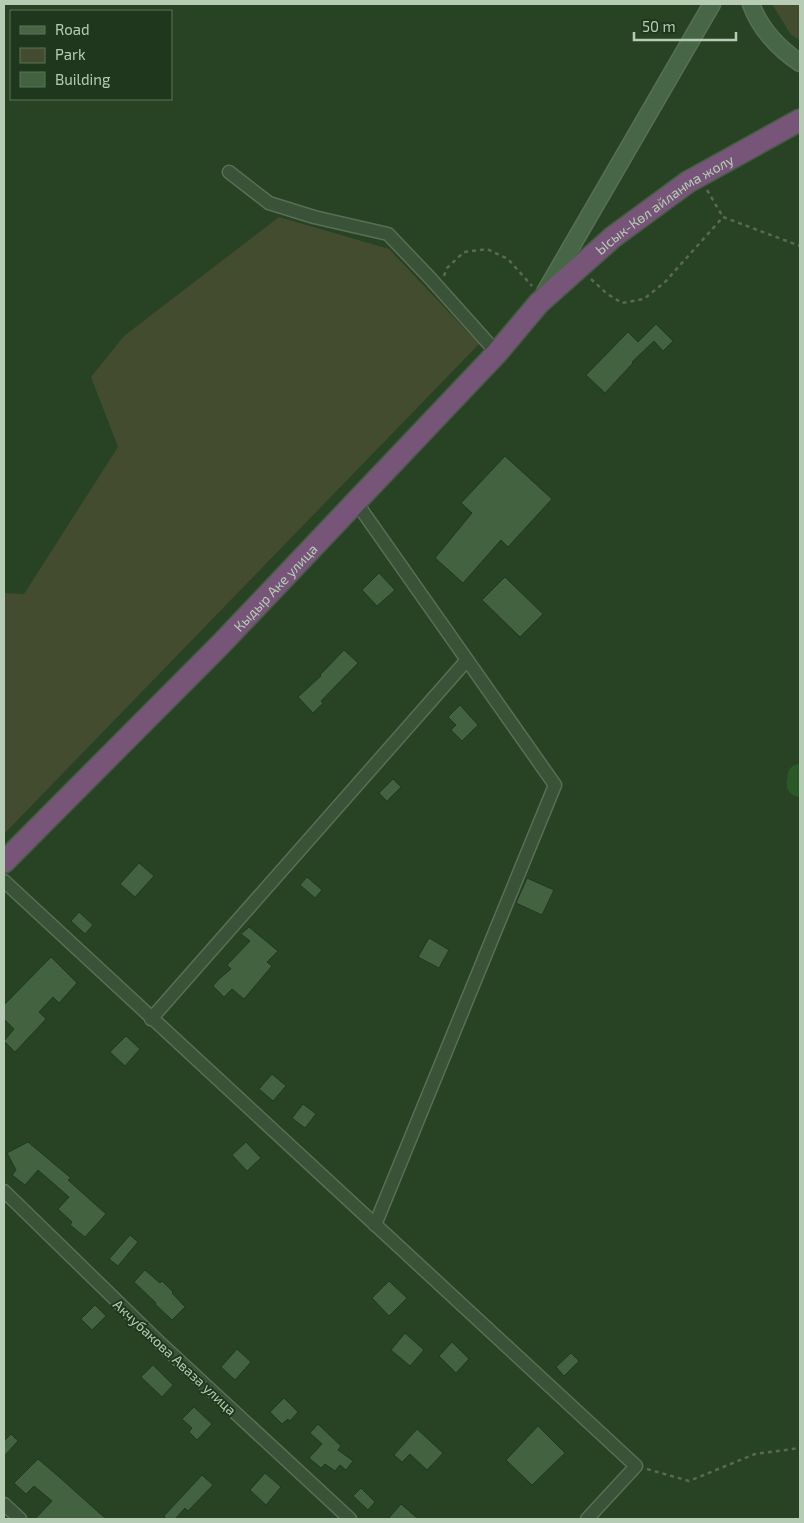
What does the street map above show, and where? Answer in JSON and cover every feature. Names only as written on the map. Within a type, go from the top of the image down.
[{"type":"highway","name":"Ысык-Көл айланма жолу","points":[[541,300],[613,237],[688,182],[800,120]]},
{"type":"highway","name":"Кыдыр Аке улица","points":[[4,862],[221,644],[497,353],[541,300]]},
{"type":"street","points":[[541,300],[712,4]]},
{"type":"street","points":[[751,4],[762,28],[776,43],[800,63]]},
{"type":"street","points":[[229,172],[269,203],[314,217],[388,234],[497,353]]},
{"type":"street","points":[[356,502],[555,785],[375,1225]]},
{"type":"street","points":[[151,1019],[467,660]]},
{"type":"street","points":[[4,881],[636,1466],[587,1519]]},
{"type":"street","name":"Акчубакова Аваза улица","points":[[4,1191],[160,1343],[350,1519]]},
{"type":"street","points":[[4,1504],[20,1519]]},
{"type":"path","points":[[699,176],[723,217],[800,246]]},
{"type":"path","points":[[579,267],[606,294],[622,303],[644,299],[665,282],[716,222],[723,217]]},
{"type":"path","points":[[441,290],[447,268],[464,252],[487,249],[508,259],[541,300]]},
{"type":"path","points":[[636,1466],[689,1481],[754,1454],[800,1448]]},
{"type":"green space","points":[[772,4],[800,4],[800,40],[791,35]]},
{"type":"green space","points":[[279,217],[389,249],[479,344],[4,834],[4,593],[24,594],[118,447],[91,377],[124,336]]},
{"type":"building","points":[[656,324],[673,341],[663,351],[654,341],[632,362],[605,393],[586,375],[628,332],[638,342]]},
{"type":"building","points":[[505,456],[552,499],[508,547],[501,540],[463,583],[435,558],[472,513],[461,503]]},
{"type":"building","points":[[379,573],[395,590],[377,606],[362,590]]},
{"type":"building","points":[[505,577],[543,614],[520,637],[482,600]]},
{"type":"building","points":[[344,650],[358,663],[321,701],[323,703],[313,713],[298,697],[321,676]]},
{"type":"building","points":[[460,705],[478,725],[462,741],[451,730],[456,725],[448,717]]},
{"type":"building","points":[[393,779],[401,787],[387,801],[379,793]]},
{"type":"building","points":[[139,863],[154,876],[135,897],[120,884]]},
{"type":"building","points":[[307,877],[322,890],[315,898],[300,885]]},
{"type":"building","points":[[527,878],[554,890],[542,915],[516,903]]},
{"type":"building","points":[[79,912],[93,925],[85,934],[71,921]]},
{"type":"building","points":[[249,927],[278,951],[267,962],[272,966],[244,999],[232,989],[224,997],[213,986],[231,969],[227,965],[250,941],[241,934]]},
{"type":"building","points":[[429,938],[449,950],[439,968],[418,957]]},
{"type":"building","points":[[51,957],[77,983],[59,1003],[53,997],[39,1012],[46,1019],[15,1052],[4,1041],[14,1029],[4,1019],[4,1005]]},
{"type":"building","points":[[126,1036],[140,1049],[125,1066],[110,1052]]},
{"type":"building","points":[[272,1074],[286,1086],[273,1101],[259,1089]]},
{"type":"building","points":[[303,1104],[316,1114],[305,1128],[292,1118]]},
{"type":"building","points":[[28,1142],[71,1178],[68,1180],[106,1214],[85,1237],[70,1225],[72,1222],[58,1209],[69,1197],[38,1170],[25,1185],[12,1175],[16,1170],[7,1153]]},
{"type":"building","points":[[246,1142],[261,1158],[247,1171],[232,1155]]},
{"type":"building","points":[[130,1235],[138,1242],[118,1266],[109,1259]]},
{"type":"building","points":[[145,1270],[160,1283],[162,1281],[185,1307],[172,1320],[134,1282]]},
{"type":"building","points":[[389,1281],[407,1298],[389,1316],[372,1298]]},
{"type":"building","points":[[95,1305],[106,1316],[92,1330],[81,1319]]},
{"type":"building","points":[[405,1333],[424,1350],[410,1366],[391,1350]]},
{"type":"building","points":[[452,1342],[469,1359],[456,1373],[439,1356]]},
{"type":"building","points":[[237,1349],[251,1362],[235,1380],[221,1367]]},
{"type":"building","points":[[571,1353],[579,1361],[564,1376],[556,1367]]},
{"type":"building","points":[[153,1365],[173,1385],[162,1397],[141,1377]]},
{"type":"building","points":[[284,1398],[298,1412],[290,1421],[288,1419],[282,1424],[270,1412]]},
{"type":"building","points":[[194,1407],[212,1424],[197,1440],[189,1432],[192,1428],[182,1419]]},
{"type":"building","points":[[318,1424],[341,1446],[338,1450],[353,1461],[346,1470],[340,1465],[335,1471],[325,1464],[321,1468],[309,1458],[322,1444],[310,1433]]},
{"type":"building","points":[[538,1426],[565,1453],[532,1485],[506,1460]]},
{"type":"building","points":[[417,1429],[443,1453],[427,1470],[410,1454],[402,1462],[394,1455]]},
{"type":"building","points":[[11,1434],[18,1441],[4,1456],[4,1441]]},
{"type":"building","points":[[38,1459],[106,1519],[35,1519],[52,1501],[34,1486],[26,1494],[14,1483]]},
{"type":"building","points":[[265,1473],[281,1487],[266,1505],[250,1490]]},
{"type":"building","points":[[202,1475],[213,1485],[188,1511],[185,1508],[175,1519],[166,1519],[164,1516]]},
{"type":"building","points":[[361,1488],[375,1502],[368,1510],[353,1496]]},
{"type":"building","points":[[401,1504],[408,1510],[418,1519],[388,1519]]},
{"type":"waterway","points":[[799,784],[800,776]]}]
